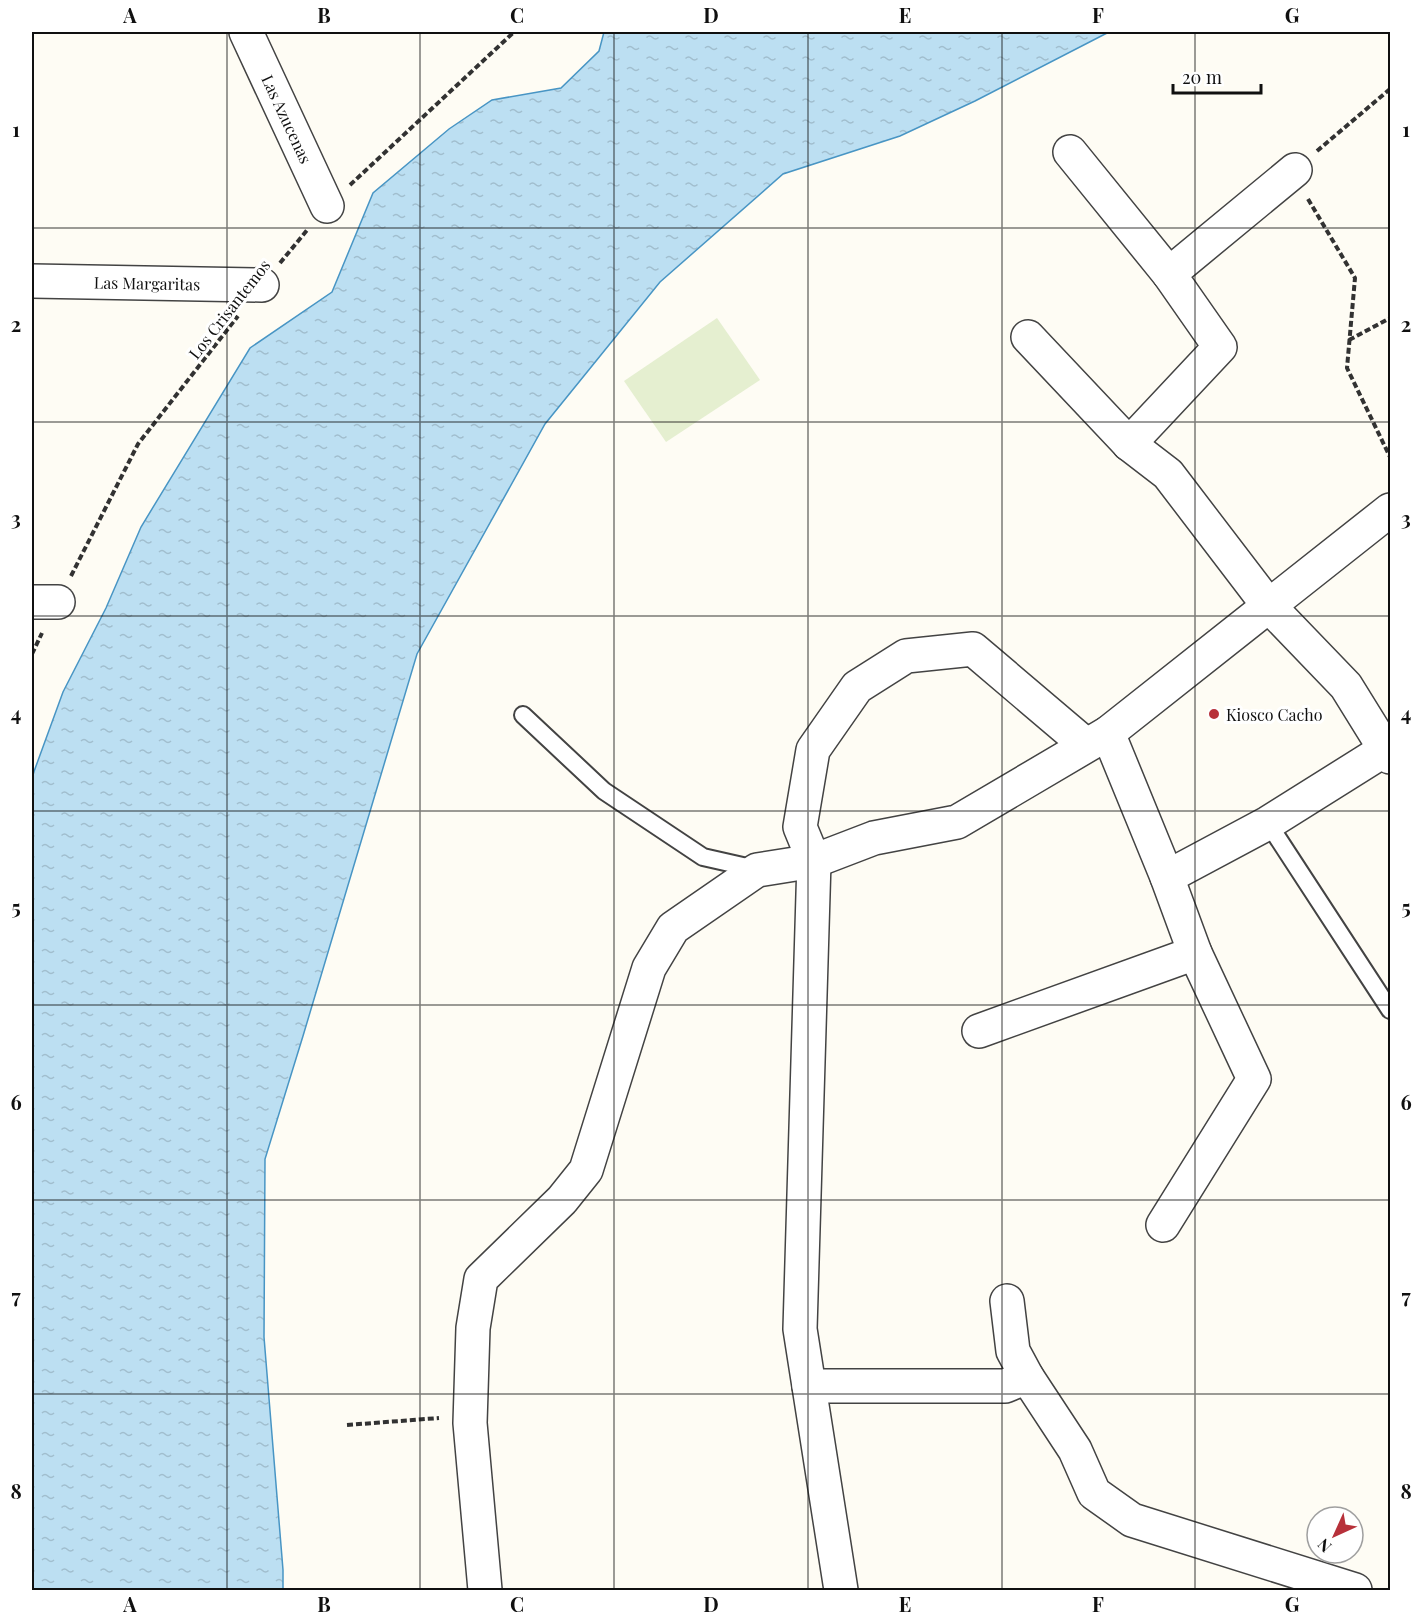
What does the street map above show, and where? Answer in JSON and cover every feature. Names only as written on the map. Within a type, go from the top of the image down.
[{"type":"street","name":"Las Azucenas","points":[[246,32],[327,206]]},
{"type":"street","points":[[1070,152],[1169,274],[1220,347],[1129,444]]},
{"type":"street","points":[[1169,274],[1294,170]]},
{"type":"street","name":"Las Margaritas","points":[[32,281],[262,285]]},
{"type":"street","points":[[1028,337],[1129,444],[1168,474],[1268,605],[1346,686],[1388,753],[1268,823],[1167,877]]},
{"type":"street","points":[[485,1590],[470,1423],[473,1328],[481,1279],[562,1200],[586,1170],[649,968],[673,928],[757,870],[814,861],[874,838],[957,822],[1097,739],[1390,510]]},
{"type":"street","points":[[841,1590],[800,1329],[814,861],[800,827],[813,750],[857,687],[906,656],[973,649],[1097,739],[1167,877],[1195,953],[1254,1079],[1163,1225]]},
{"type":"street","points":[[980,1031],[1195,953]]},
{"type":"street","points":[[1007,1300],[1013,1351],[1075,1450],[1094,1493],[1132,1520],[1355,1590]]},
{"type":"street","points":[[809,1386],[1005,1386],[1028,1377]]},
{"type":"lane","points":[[523,714],[604,791],[703,856],[757,870]]},
{"type":"lane","points":[[1268,823],[1390,1010]]},
{"type":"path","name":"Los Crisantemos","points":[[32,654],[45,602],[138,444],[327,206],[514,32]]},
{"type":"path","points":[[1390,89],[1294,170],[1313,210],[1355,278],[1347,368],[1390,457]]},
{"type":"path","points":[[1349,340],[1390,318]]},
{"type":"path","points":[[347,1425],[442,1418],[470,1423]]},
{"type":"green space","points":[[717,318],[760,380],[666,442],[624,381]]},
{"type":"water","points":[[604,32],[1109,32],[975,101],[900,136],[783,174],[660,282],[545,424],[417,654],[265,1159],[264,1337],[283,1590],[32,1590],[32,777],[63,692],[106,608],[141,527],[250,348],[332,292],[373,193],[449,129],[492,100],[561,88],[599,51]]},
{"type":"place","name":"Kiosco Cacho","points":[[1214,714]]}]
